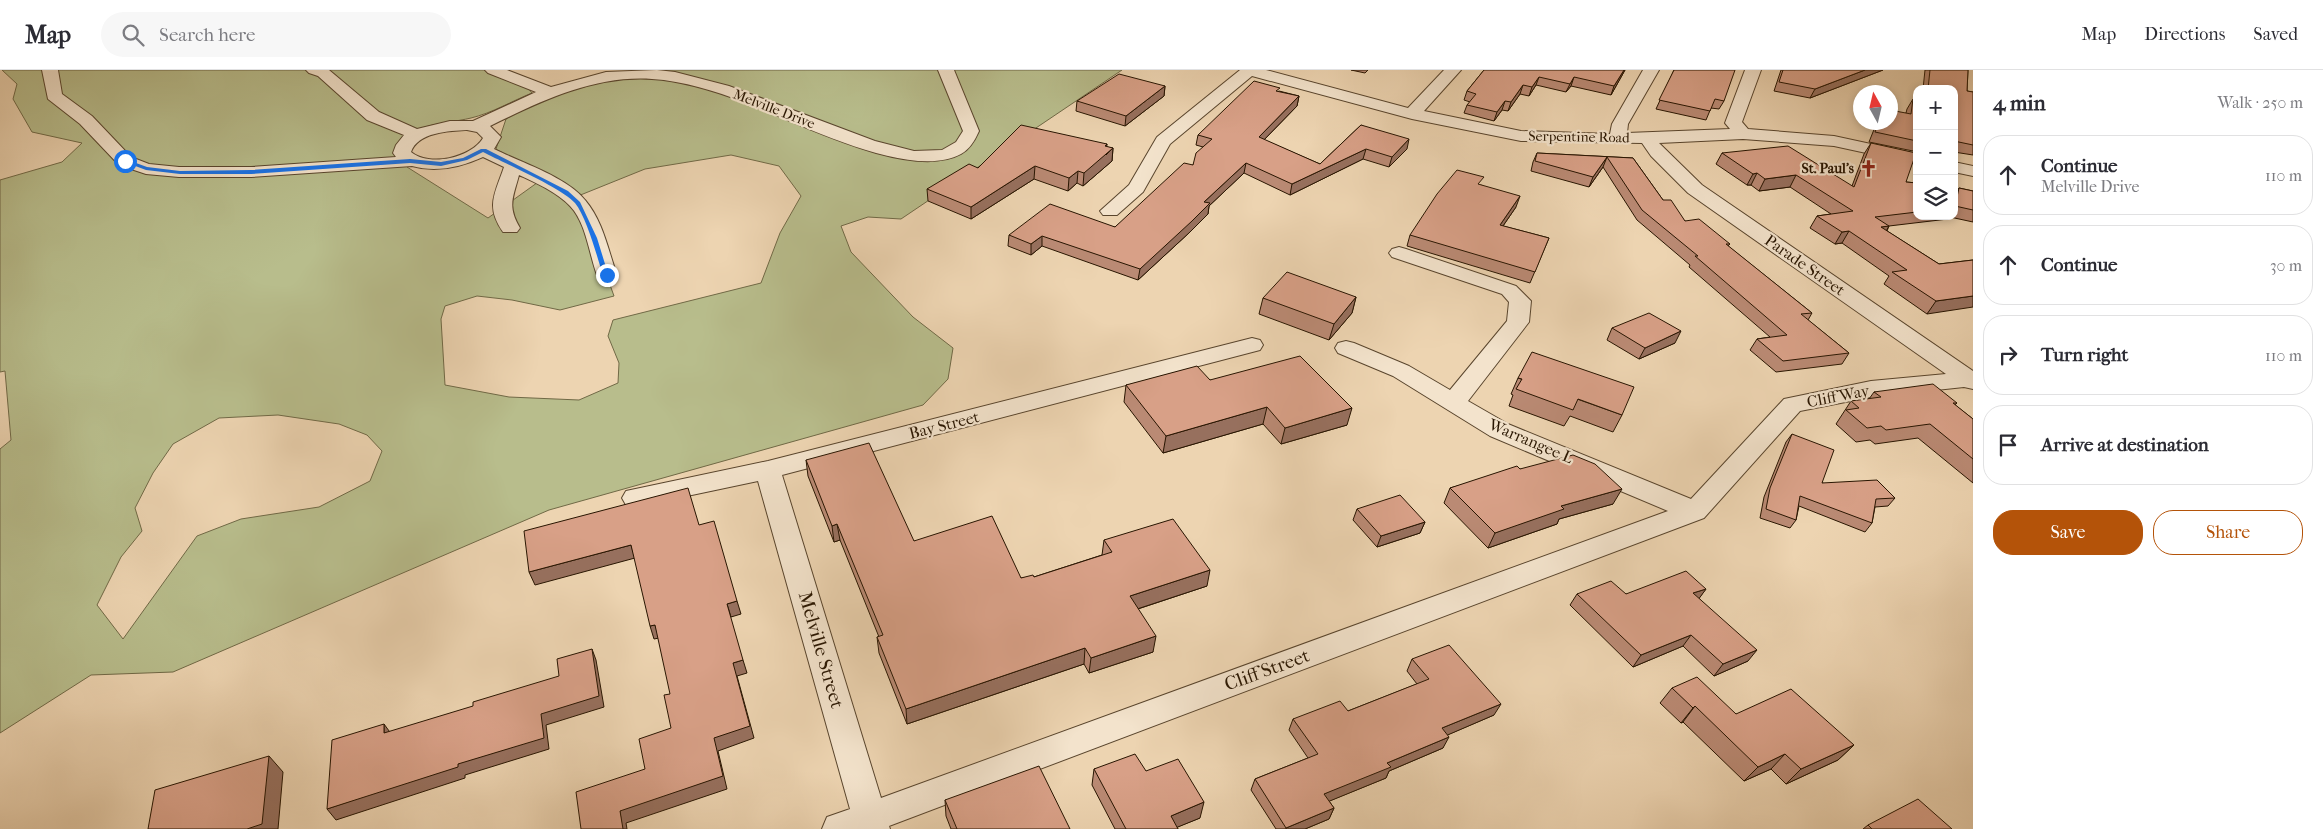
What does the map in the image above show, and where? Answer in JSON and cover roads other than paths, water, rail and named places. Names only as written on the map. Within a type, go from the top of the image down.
[{"type":"street","points":[[50,70],[54,96],[86,120],[125,161],[146,169],[180,172],[251,172],[410,161],[429,164],[453,162],[484,150],[492,137],[488,130],[476,126],[447,126],[418,135],[405,144],[402,154],[410,161]]},
{"type":"street","points":[[314,70],[323,73],[373,116],[418,135]]},
{"type":"street","points":[[493,70],[550,92]]},
{"type":"street","name":"Melville Drive","points":[[476,126],[550,92],[599,78],[651,74],[671,76],[724,90],[887,151],[916,156],[950,154],[967,143],[971,132],[946,70]]},
{"type":"street","points":[[1110,211],[1136,188],[1163,141],[1248,70]]},
{"type":"street","name":"Serpentine Road","points":[[1248,70],[1412,114],[1521,136],[1618,139],[1743,134],[1834,141],[1913,158]]},
{"type":"street","points":[[1412,114],[1453,70]]},
{"type":"street","points":[[1618,139],[1620,124],[1651,70]]},
{"type":"street","points":[[1743,134],[1733,124],[1753,70]]},
{"type":"street","name":"Parade Street","points":[[1647,138],[1657,152],[1695,189],[1971,380]]},
{"type":"street","points":[[484,150],[565,193],[578,203],[594,238],[607,275]]},
{"type":"street","points":[[510,228],[502,214],[503,200],[513,166]]},
{"type":"street","points":[[1958,168],[1973,171]]},
{"type":"street","points":[[1399,253],[1509,290],[1520,301],[1518,322],[1453,403]]},
{"type":"street","name":"Bay Street","points":[[635,498],[768,470],[1252,345]]},
{"type":"street","name":"Warrangee L","points":[[1346,348],[1402,371],[1499,430],[1694,511]]},
{"type":"street","name":"Cliff Way","points":[[1694,511],[1792,405],[1871,389],[1971,380]]},
{"type":"street","name":"Melville Street","points":[[768,470],[871,823]]},
{"type":"street","name":"Cliff Street","points":[[839,829],[871,823],[1694,511]]},
{"type":"place","name":"St. Paul's","points":[[1868,168]]}]
